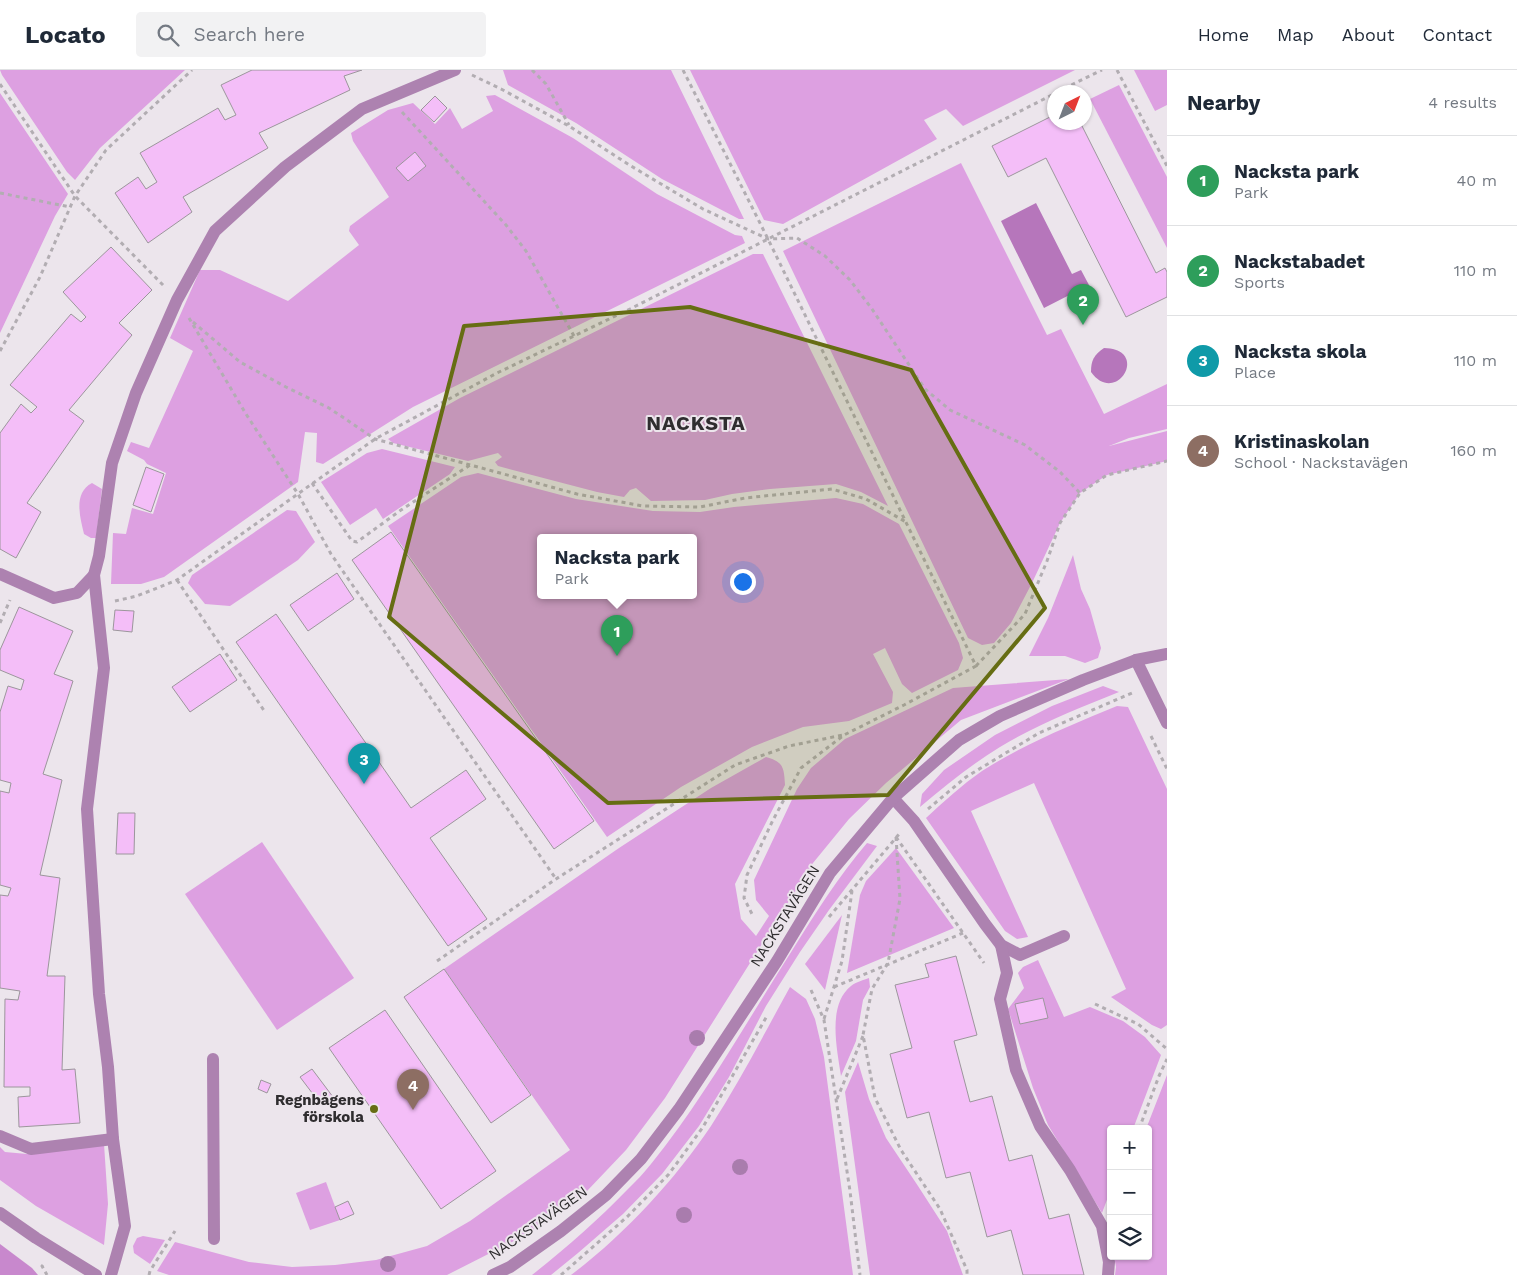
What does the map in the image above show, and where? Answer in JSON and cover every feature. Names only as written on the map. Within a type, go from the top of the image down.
[{"type":"street","points":[[111,1275],[126,1226],[113,1139],[108,1067],[99,994],[87,809],[104,668],[94,575],[99,556],[112,463],[136,392],[177,300],[215,231],[285,167],[362,109],[455,70]]},
{"type":"street","points":[[0,574],[54,598],[77,593],[94,575]]},
{"type":"street","name":"NACKSTAVÄGEN","points":[[493,1275],[510,1267],[561,1231],[606,1195],[642,1159],[689,1095],[777,961],[830,873],[893,798],[959,740],[1000,716],[1083,680],[1136,660],[1167,654]]},
{"type":"street","points":[[1136,660],[1167,723]]},
{"type":"street","points":[[893,798],[914,821],[1001,945],[1020,955],[1064,936]]},
{"type":"street","points":[[1001,945],[1007,973],[1000,999],[1016,1070],[1040,1126],[1070,1170],[1102,1226],[1109,1262],[1108,1275]]},
{"type":"street","points":[[212,1059],[214,1239]]},
{"type":"street","points":[[0,1136],[31,1149],[113,1139]]},
{"type":"street","points":[[0,1213],[96,1275]]},
{"type":"path","points":[[0,351],[40,276],[75,196],[106,150],[192,70]]},
{"type":"path","points":[[532,70],[546,84],[569,126]]},
{"type":"path","points":[[683,70],[768,239],[976,666]]},
{"type":"path","points":[[1072,85],[1102,70]]},
{"type":"path","points":[[1117,70],[1167,166]]},
{"type":"path","points":[[469,74],[569,126],[703,209],[768,239],[797,238],[825,256],[850,280],[926,388],[950,410],[1024,445],[1060,472],[1080,494]]},
{"type":"path","points":[[0,84],[75,196],[177,300],[246,414],[298,494],[331,554],[556,879]]},
{"type":"path","points":[[388,97],[506,225],[526,250],[574,336]]},
{"type":"path","points":[[97,605],[137,596],[177,580],[375,439],[497,373],[768,239],[1047,98]]},
{"type":"path","points":[[0,193],[70,207]]},
{"type":"path","points":[[190,319],[240,362],[330,408],[375,439],[577,494],[643,506],[700,507],[745,498],[832,489],[866,499],[906,523]]},
{"type":"path","points":[[753,916],[744,898],[747,875],[773,820],[801,768],[844,735],[976,666],[1025,614],[1047,561],[1060,523],[1080,494],[1107,476],[1167,460]]},
{"type":"path","points":[[312,483],[352,541],[356,542],[401,510],[471,465]]},
{"type":"path","points":[[177,580],[266,712]]},
{"type":"path","points":[[829,917],[896,837],[966,777],[1039,733],[1098,706],[1150,687]]},
{"type":"path","points":[[437,961],[556,879],[736,764],[789,746],[844,735]]},
{"type":"path","points":[[896,837],[985,965]]},
{"type":"path","points":[[836,1100],[863,1035],[872,989],[888,963],[900,899],[896,837]]},
{"type":"path","points":[[824,1020],[842,961],[852,889]]},
{"type":"path","points":[[834,986],[985,924]]},
{"type":"path","points":[[811,990],[824,1020],[860,1275]]},
{"type":"path","points":[[1095,1004],[1138,1024],[1167,1049]]},
{"type":"path","points":[[561,1275],[628,1216],[669,1174],[702,1128],[767,1016]]},
{"type":"path","points":[[863,1035],[875,1098],[901,1150],[940,1209],[967,1270],[967,1275]]},
{"type":"path","points":[[1141,1125],[1167,1058]]},
{"type":"path","points":[[149,1275],[176,1231]]},
{"type":"highlighted area","points":[[690,307],[911,370],[1045,608],[888,795],[608,803],[389,617],[464,326]]},
{"type":"shaded area","points":[[0,70],[185,70],[100,148],[75,180],[67,172]]},
{"type":"shaded area","points":[[503,70],[671,70],[744,219],[739,219],[662,179],[576,123],[508,85]]},
{"type":"shaded area","points":[[690,70],[1075,70],[963,126],[946,109],[924,120],[937,139],[783,224],[764,220]]},
{"type":"shaded area","points":[[1134,70],[1167,70],[1167,105],[1155,111]]},
{"type":"shaded area","points":[[1119,85],[1167,177],[1167,248],[1092,103],[1092,98]]},
{"type":"shaded area","points":[[0,93],[68,194],[55,216],[0,333]]},
{"type":"shaded area","points":[[495,95],[573,138],[657,194],[735,235],[742,236],[745,243],[413,407],[323,464],[316,462],[317,433],[305,432],[298,482],[164,577],[141,584],[111,584],[113,533],[126,534],[132,508],[153,514],[166,473],[127,451],[131,442],[149,448],[193,351],[170,338],[200,270],[220,270],[288,301],[359,245],[349,231],[350,226],[389,197],[353,141],[351,133],[388,110],[413,103],[435,124],[450,108],[462,129],[493,111],[486,96]]},
{"type":"shaded area","points":[[961,163],[1047,335],[1061,329],[1104,414],[1167,384],[1167,429],[1129,438],[1109,446],[1167,431],[1167,461],[1107,475],[1080,493],[1060,523],[1011,623],[994,643],[982,645],[968,638],[783,251]]},
{"type":"shaded area","points":[[1036,203],[1072,274],[1081,270],[1089,285],[1044,308],[1001,221]]},
{"type":"shaded area","points":[[753,254],[763,254],[888,506],[861,492],[836,484],[770,489],[705,500],[651,501],[636,488],[630,490],[624,497],[597,492],[498,466],[495,462],[502,457],[498,453],[468,461],[393,443],[388,439],[460,398]]},
{"type":"shaded area","points":[[1104,348],[1118,351],[1125,357],[1127,365],[1124,374],[1118,380],[1110,383],[1101,381],[1091,372],[1094,358]]},
{"type":"shaded area","points":[[382,449],[455,467],[450,474],[383,519],[376,508],[350,525],[321,482],[367,453]]},
{"type":"shaded area","points":[[478,473],[576,499],[653,511],[700,512],[836,498],[863,504],[899,524],[959,643],[963,658],[958,670],[912,693],[902,684],[885,648],[873,654],[893,692],[892,703],[849,721],[803,727],[752,747],[681,787],[607,837],[388,526],[461,477]]},
{"type":"shaded area","points":[[92,483],[102,489],[96,538],[91,538],[84,534],[79,506],[82,493]]},
{"type":"shaded area","points":[[287,510],[296,511],[315,542],[298,560],[230,606],[205,604],[188,583],[192,575]]},
{"type":"shaded area","points":[[1073,555],[1081,589],[1090,609],[1101,648],[1098,658],[1085,663],[1065,656],[1029,656],[1048,618]]},
{"type":"shaded area","points":[[1069,679],[961,720],[886,783],[849,819],[813,863],[665,1098],[626,1150],[587,1191],[526,1235],[447,1275],[169,1275],[157,1271],[175,1242],[249,1262],[292,1267],[335,1265],[376,1260],[427,1246],[470,1221],[570,1150],[444,969],[619,848],[711,788],[766,757],[782,766],[785,785],[735,884],[741,919],[756,936],[769,916],[756,900],[754,880],[797,789],[811,768],[845,739],[953,688]]},
{"type":"shaded area","points":[[1103,686],[1119,692],[1074,710],[1000,747],[949,783],[920,807],[922,794],[944,770],[995,735],[1052,706]]},
{"type":"shaded area","points":[[1117,706],[1128,707],[1167,789],[1167,1025],[1161,1029],[1111,997],[1126,989],[1034,783],[971,811],[1028,937],[1017,939],[1005,931],[926,818],[967,782],[998,761],[1082,720]]},
{"type":"shaded area","points":[[262,842],[354,978],[277,1030],[185,894]]},
{"type":"shaded area","points":[[867,843],[877,846],[800,952],[766,1006],[729,1077],[699,1126],[662,1174],[623,1214],[551,1275],[532,1275],[593,1223],[651,1164],[708,1086],[828,894]]},
{"type":"shaded area","points":[[896,848],[954,928],[847,973],[860,895],[866,881]]},
{"type":"shaded area","points":[[842,915],[825,990],[805,964]]},
{"type":"shaded area","points":[[1038,960],[1064,1017],[1090,1007],[1123,1021],[1145,1037],[1161,1055],[1135,1125],[1107,1125],[1107,1200],[1102,1213],[1048,1125],[1033,1088],[1008,1009],[1024,988],[1018,973],[1023,967]]},
{"type":"shaded area","points":[[869,978],[870,987],[863,1000],[856,1041],[841,1076],[836,1041],[836,1016],[839,1004],[851,986]]},
{"type":"shaded area","points":[[790,987],[806,999],[815,1019],[824,1057],[853,1275],[571,1275],[629,1225],[697,1147],[732,1092]]},
{"type":"shaded area","points":[[858,1062],[869,1099],[886,1138],[947,1231],[963,1275],[870,1275],[845,1092]]},
{"type":"shaded area","points":[[1167,1075],[1167,1275],[1115,1275],[1115,1260],[1152,1260],[1152,1125],[1148,1125]]},
{"type":"shaded area","points":[[104,1144],[108,1204],[104,1245],[36,1206],[0,1180],[0,1147],[5,1152],[27,1154]]},
{"type":"shaded area","points":[[326,1182],[340,1220],[310,1230],[296,1193]]},
{"type":"shaded area","points":[[143,1236],[165,1240],[150,1264],[134,1253],[133,1246],[137,1238]]},
{"type":"shaded area","points":[[0,1244],[32,1268],[38,1275],[0,1275]]},
{"type":"building","points":[[252,70],[362,70],[344,76],[350,90],[259,133],[268,148],[183,197],[192,212],[148,243],[115,193],[138,177],[146,189],[157,182],[140,153],[218,108],[225,120],[236,115],[221,85]]},
{"type":"building","points":[[435,96],[447,108],[434,122],[421,110]]},
{"type":"building","points":[[1047,118],[1047,130],[1084,130],[1156,273],[1165,268],[1167,272],[1167,297],[1126,317],[1046,158],[1008,177],[992,146]]},
{"type":"building","points":[[415,152],[426,166],[408,181],[396,168]]},
{"type":"building","points":[[111,247],[152,290],[119,323],[132,335],[69,410],[84,421],[27,503],[41,512],[16,558],[0,549],[0,433],[21,404],[31,413],[37,407],[10,385],[71,314],[81,322],[86,317],[63,292]]},
{"type":"building","points":[[146,467],[164,474],[151,512],[133,505]]},
{"type":"building","points":[[391,532],[594,821],[554,849],[352,560]]},
{"type":"building","points":[[337,573],[354,599],[308,631],[290,605]]},
{"type":"building","points":[[19,607],[73,631],[54,674],[73,681],[43,774],[62,780],[40,875],[60,878],[47,976],[65,976],[62,1070],[75,1069],[80,1123],[19,1127],[18,1097],[30,1096],[30,1087],[4,1087],[5,999],[18,1000],[20,991],[0,988],[0,895],[8,896],[11,888],[0,885],[0,791],[9,793],[11,783],[0,780],[0,712],[8,686],[21,690],[24,680],[0,670],[0,650]]},
{"type":"building","points":[[115,610],[134,611],[132,632],[113,630]]},
{"type":"building","points":[[276,614],[411,808],[466,770],[486,799],[430,838],[487,919],[448,946],[236,642]]},
{"type":"building","points":[[220,654],[237,680],[190,712],[172,687]]},
{"type":"building","points":[[118,813],[135,813],[134,854],[116,854]]},
{"type":"building","points":[[956,956],[977,1035],[954,1041],[970,1102],[992,1096],[1009,1161],[1032,1155],[1049,1219],[1069,1214],[1084,1275],[1023,1275],[1011,1230],[987,1237],[970,1172],[946,1178],[929,1112],[907,1118],[890,1054],[912,1048],[895,985],[929,977],[925,964]]},
{"type":"building","points":[[444,969],[531,1095],[491,1123],[404,997]]},
{"type":"building","points":[[1043,998],[1048,1018],[1020,1024],[1015,1004]]},
{"type":"building","points":[[385,1010],[496,1171],[441,1209],[329,1048]]},
{"type":"building","points":[[312,1069],[333,1097],[322,1106],[300,1077]]},
{"type":"building","points":[[261,1080],[271,1084],[267,1093],[258,1089]]},
{"type":"building","points":[[348,1201],[354,1214],[340,1220],[335,1207]]},
{"type":"place","name":"Nackstabadet","points":[[1083,325]]},
{"type":"place","name":"Nacksta park","points":[[617,656]]},
{"type":"place","name":"Nacksta skola","points":[[364,784]]},
{"type":"place","name":"Regnbågens förskola","points":[[374,1109]]},
{"type":"place","name":"Kristinaskolan","points":[[413,1110]]},
{"type":"district","name":"NACKSTA","points":[[696,423]]}]
